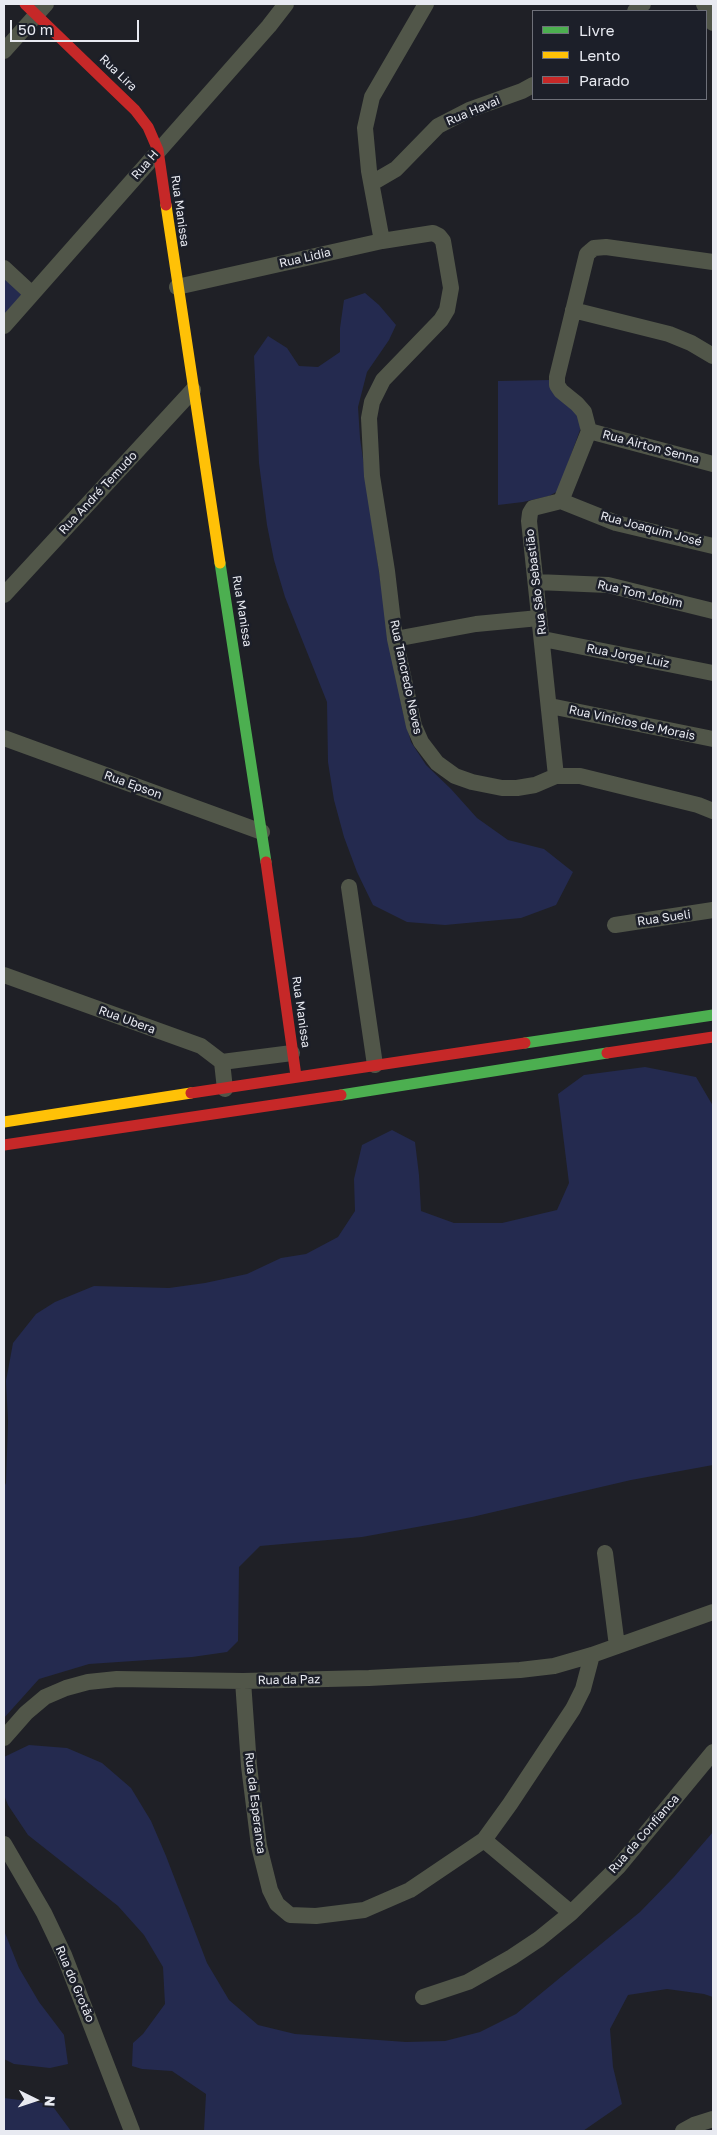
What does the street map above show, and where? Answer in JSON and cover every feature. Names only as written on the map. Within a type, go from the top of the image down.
[{"type":"main road","name":"Rua Lira","points":[[36,7],[135,110],[148,127],[158,150]]},
{"type":"main road","name":"Rua Manissa","points":[[158,150],[177,286],[262,832],[296,1076]]},
{"type":"main road","points":[[4,1122],[225,1089],[296,1076],[713,1015]]},
{"type":"main road","points":[[4,1145],[225,1114],[713,1037]]},
{"type":"street","name":"Rua H","points":[[4,326],[269,26],[286,4]]},
{"type":"street","points":[[382,241],[365,128],[372,97],[426,4]]},
{"type":"street","points":[[4,51],[36,7]]},
{"type":"street","points":[[707,10],[713,23]]},
{"type":"street","name":"Rua Havai","points":[[372,183],[396,169],[438,126],[468,110],[522,91],[532,86]]},
{"type":"street","name":"Rua Lidia","points":[[177,286],[382,241],[433,233]]},
{"type":"street","name":"Rua Tancredo Neves","points":[[433,233],[440,236],[443,241],[451,288],[450,301],[441,320],[383,380],[372,402],[368,434],[372,476],[388,571],[395,639],[414,726],[421,742],[437,763],[455,776],[472,782],[502,788],[535,785],[556,776],[580,776],[698,805],[713,811]]},
{"type":"street","points":[[561,501],[588,430],[584,412],[564,394],[558,385],[557,378],[588,254],[594,248],[606,248],[713,262]]},
{"type":"street","points":[[4,268],[32,294]]},
{"type":"street","points":[[573,310],[669,334],[691,343],[713,356]]},
{"type":"street","name":"Rua André Temudo","points":[[4,595],[193,390]]},
{"type":"street","name":"Rua Airton Senna","points":[[588,430],[713,464]]},
{"type":"street","name":"Rua Joaquim José","points":[[561,501],[616,522],[713,546]]},
{"type":"street","name":"Rua Sāo Sebastiāo","points":[[556,776],[529,521],[530,513],[534,508],[561,501]]},
{"type":"street","name":"Rua Tom Jobim","points":[[536,582],[608,585],[713,611]]},
{"type":"street","points":[[395,639],[476,624],[539,618]]},
{"type":"street","name":"Rua Jorge Luiz","points":[[542,639],[713,673]]},
{"type":"street","name":"Rua Vinicios de Morais","points":[[550,706],[713,739]]},
{"type":"street","name":"Rua Epson","points":[[4,738],[262,832]]},
{"type":"street","points":[[349,887],[375,1065]]},
{"type":"street","name":"Rua Sueli","points":[[615,925],[713,910]]},
{"type":"street","name":"Rua Ubera","points":[[4,974],[201,1046],[222,1062]]},
{"type":"street","points":[[225,1089],[222,1062],[292,1053]]},
{"type":"street","points":[[605,1553],[617,1646]]},
{"type":"street","name":"Rua da Paz","points":[[4,1738],[26,1713],[45,1697],[66,1688],[88,1682],[117,1679],[243,1681],[369,1678],[482,1673],[554,1666],[592,1655],[713,1612]]},
{"type":"street","points":[[570,1913],[484,1840],[573,1709],[583,1689],[592,1655]]},
{"type":"street","name":"Rua da Esperanca","points":[[243,1681],[248,1766],[259,1846],[270,1890],[277,1904],[290,1915],[316,1916],[364,1910],[410,1890],[484,1840]]},
{"type":"street","name":"Rua da Confianca","points":[[423,1998],[468,1982],[512,1957],[539,1939],[570,1913],[619,1866],[713,1752]]},
{"type":"street","name":"Rua do Grotão","points":[[4,1844],[44,1913],[64,1956],[132,2131]]},
{"type":"street","points":[[683,2131],[713,2119]]},
{"type":"shaded area","points":[[4,268],[32,294],[4,326]]},
{"type":"shaded area","points":[[365,293],[379,305],[396,325],[389,340],[367,372],[358,407],[360,438],[379,572],[402,709],[411,742],[426,765],[477,818],[508,840],[544,849],[573,872],[556,905],[521,918],[445,925],[407,922],[373,905],[357,872],[344,837],[334,800],[328,762],[327,702],[285,597],[274,560],[267,525],[259,463],[254,356],[268,336],[287,348],[299,366],[318,367],[340,352],[340,328],[344,300]]},
{"type":"shaded area","points":[[551,380],[576,411],[580,423],[580,430],[558,491],[549,496],[498,505],[498,381]]},
{"type":"shaded area","points":[[645,1067],[696,1077],[713,1106],[713,1465],[631,1480],[472,1517],[362,1537],[260,1546],[239,1567],[238,1641],[227,1652],[192,1657],[89,1664],[39,1679],[4,1718],[4,1487],[6,1483],[8,1421],[6,1381],[13,1343],[36,1314],[55,1302],[94,1286],[169,1288],[205,1283],[247,1274],[281,1258],[306,1254],[338,1237],[355,1211],[354,1179],[362,1145],[392,1130],[415,1142],[421,1211],[454,1223],[502,1223],[557,1210],[569,1183],[558,1094],[584,1075]]},
{"type":"shaded area","points":[[29,1745],[67,1748],[102,1763],[131,1788],[151,1821],[207,1963],[229,2000],[258,2025],[295,2034],[406,2042],[445,2041],[480,2032],[516,2014],[640,1912],[674,1877],[713,1832],[713,1997],[667,1989],[628,1995],[610,2029],[613,2067],[622,2104],[583,2131],[204,2131],[206,2094],[172,2071],[142,2069],[132,2066],[133,2043],[143,2034],[165,2004],[163,1967],[144,1935],[118,1906],[28,1835],[8,1805],[4,1795],[4,1757]]},
{"type":"shaded area","points":[[4,1924],[5,1933],[19,1968],[39,2002],[64,2035],[68,2064],[50,2068],[14,2064],[4,2059]]},
{"type":"shaded area","points":[[4,2098],[51,2104],[71,2131],[4,2131]]},
{"type":"traffic: fast","points":[[220,563],[266,862]]},
{"type":"traffic: fast","points":[[525,1043],[713,1015]]},
{"type":"traffic: fast","points":[[341,1095],[607,1053]]},
{"type":"traffic: slow","points":[[166,205],[220,563]]},
{"type":"traffic: slow","points":[[4,1122],[191,1093]]},
{"type":"traffic: jam","points":[[25,4],[135,110],[148,127],[158,150],[166,205]]},
{"type":"traffic: jam","points":[[266,862],[296,1076]]},
{"type":"traffic: jam","points":[[607,1053],[713,1037]]},
{"type":"traffic: jam","points":[[191,1093],[525,1043]]},
{"type":"traffic: jam","points":[[4,1145],[341,1095]]}]
